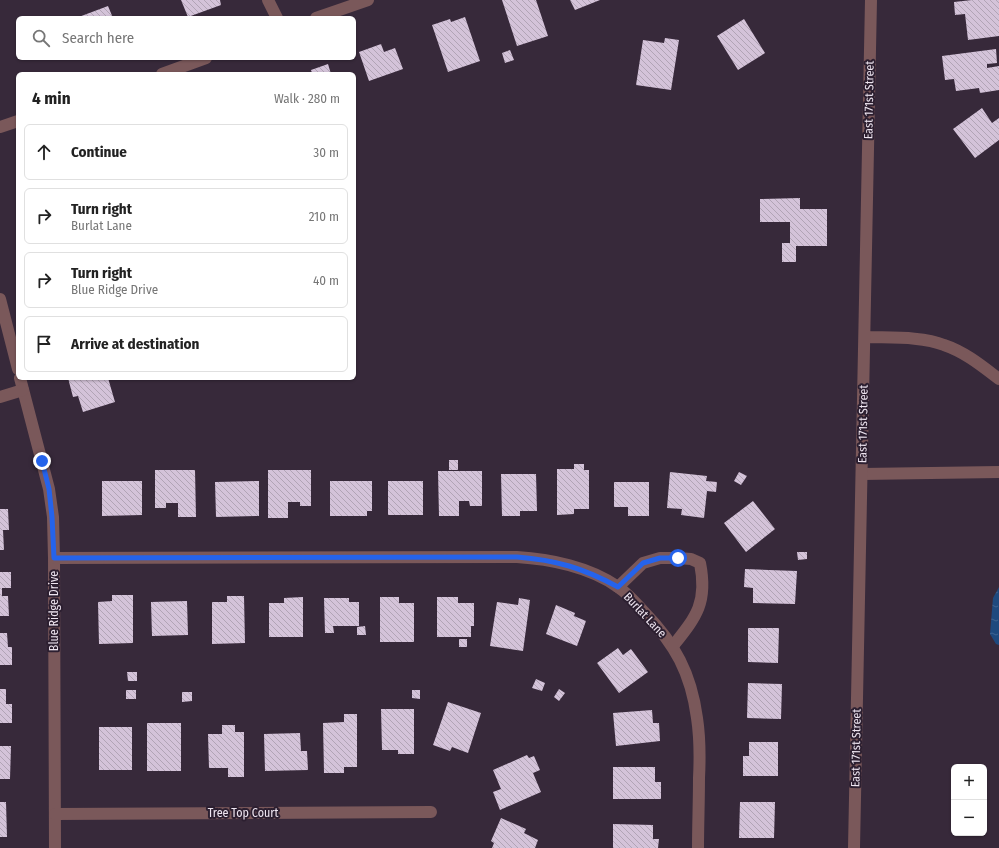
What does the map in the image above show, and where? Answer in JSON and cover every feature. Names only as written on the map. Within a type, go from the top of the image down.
[{"type":"street","points":[[268,0],[276,16]]},
{"type":"street","points":[[322,16],[368,0]]},
{"type":"street","name":"East 171st Street","points":[[854,848],[871,0]]},
{"type":"street","points":[[168,72],[200,60]]},
{"type":"street","points":[[0,127],[16,122]]},
{"type":"street","points":[[0,300],[16,361]]},
{"type":"street","points":[[865,338],[918,339],[943,344],[958,350],[999,379]]},
{"type":"street","name":"Blue Ridge Drive","points":[[20,380],[49,489],[52,517],[54,558],[55,848]]},
{"type":"street","points":[[0,397],[23,390]]},
{"type":"street","points":[[862,474],[999,472]]},
{"type":"street","name":"Burlat Lane","points":[[54,558],[523,558],[560,562],[599,576],[618,587],[656,624],[673,646],[685,669],[693,694],[698,718],[700,741],[698,848]]},
{"type":"street","points":[[618,587],[643,563],[660,558],[691,559],[700,563],[703,591],[699,608],[690,625],[673,646]]},
{"type":"street","name":"Tree Top Court","points":[[55,814],[431,812]]},
{"type":"water","points":[[999,587],[999,645],[996,644],[990,634],[993,598]]},
{"type":"building","points":[[181,0],[220,0],[221,5],[188,16]]},
{"type":"building","points":[[502,0],[536,0],[548,36],[517,46]]},
{"type":"building","points":[[570,0],[600,0],[575,10]]},
{"type":"building","points":[[999,0],[999,36],[968,40],[965,14],[955,15],[954,2]]},
{"type":"building","points":[[108,6],[112,16],[81,16]]},
{"type":"building","points":[[465,17],[480,61],[448,72],[432,25],[450,19],[451,22]]},
{"type":"building","points":[[744,19],[765,53],[738,70],[717,36]]},
{"type":"building","points":[[665,38],[679,40],[671,90],[636,85],[643,40],[664,43]]},
{"type":"building","points":[[381,44],[384,52],[395,48],[403,69],[369,81],[359,52]]},
{"type":"building","points":[[996,49],[997,63],[987,64],[987,68],[999,66],[999,90],[980,93],[979,88],[956,91],[954,79],[945,80],[942,56]]},
{"type":"building","points":[[510,50],[514,60],[505,63],[502,53]]},
{"type":"building","points":[[328,64],[330,72],[312,72],[311,70]]},
{"type":"building","points":[[982,108],[992,123],[999,118],[999,140],[975,158],[953,129]]},
{"type":"building","points":[[800,198],[800,209],[827,209],[827,246],[796,246],[796,262],[782,262],[782,243],[790,243],[790,222],[760,222],[760,199]]},
{"type":"building","points":[[69,380],[109,380],[115,402],[83,412],[78,396],[73,397]]},
{"type":"building","points":[[449,460],[458,460],[458,470],[449,470]]},
{"type":"building","points":[[574,464],[584,464],[584,470],[589,470],[589,509],[574,509],[574,514],[557,515],[557,469],[574,469]]},
{"type":"building","points":[[155,470],[195,470],[196,517],[178,517],[178,503],[166,503],[166,508],[155,508]]},
{"type":"building","points":[[268,470],[311,470],[311,506],[300,506],[300,502],[288,502],[288,518],[268,518]]},
{"type":"building","points":[[438,471],[482,471],[482,506],[470,506],[469,501],[459,501],[459,516],[439,516]]},
{"type":"building","points":[[670,472],[707,476],[706,481],[717,482],[716,492],[707,491],[704,518],[681,515],[682,509],[667,508]]},
{"type":"building","points":[[739,472],[747,476],[741,485],[734,481]]},
{"type":"building","points":[[501,474],[536,474],[537,511],[520,511],[520,516],[502,516]]},
{"type":"building","points":[[102,481],[142,481],[142,515],[102,516]]},
{"type":"building","points":[[259,481],[259,516],[216,517],[215,482]]},
{"type":"building","points":[[330,481],[372,481],[372,511],[367,511],[367,516],[330,516]]},
{"type":"building","points":[[388,481],[423,481],[423,515],[388,515]]},
{"type":"building","points":[[614,482],[649,482],[649,516],[628,516],[628,507],[614,507]]},
{"type":"building","points":[[753,501],[775,529],[746,552],[724,523]]},
{"type":"building","points":[[0,509],[8,509],[9,530],[3,530],[4,550],[0,550]]},
{"type":"building","points":[[797,552],[807,552],[807,559],[798,560]]},
{"type":"building","points":[[745,569],[797,571],[795,604],[753,603],[753,588],[744,587]]},
{"type":"building","points":[[0,572],[11,572],[11,588],[2,588],[2,596],[8,596],[9,616],[0,616]]},
{"type":"building","points":[[112,595],[133,595],[133,643],[99,644],[98,602],[112,601]]},
{"type":"building","points":[[227,596],[244,596],[245,643],[212,644],[212,602],[227,602]]},
{"type":"building","points":[[303,597],[303,637],[269,637],[269,603],[284,603],[284,598]]},
{"type":"building","points":[[380,597],[399,597],[399,603],[414,603],[414,642],[380,642]]},
{"type":"building","points":[[437,597],[458,597],[458,603],[474,603],[474,626],[471,626],[471,637],[437,637]]},
{"type":"building","points":[[324,598],[349,598],[349,602],[359,602],[359,626],[333,626],[334,633],[325,633]]},
{"type":"building","points":[[519,598],[530,600],[523,651],[490,646],[497,602],[518,605]]},
{"type":"building","points":[[187,601],[188,635],[152,636],[151,602]]},
{"type":"building","points":[[556,605],[575,613],[574,616],[586,621],[577,646],[546,634]]},
{"type":"building","points":[[365,626],[366,635],[357,635],[357,627]]},
{"type":"building","points":[[748,628],[779,628],[778,663],[748,662]]},
{"type":"building","points":[[0,633],[7,633],[8,647],[12,647],[12,665],[0,665]]},
{"type":"building","points":[[459,639],[467,639],[467,647],[459,647]]},
{"type":"building","points":[[618,648],[623,655],[631,649],[648,672],[619,693],[597,663]]},
{"type":"building","points":[[127,672],[137,672],[137,681],[128,681]]},
{"type":"building","points":[[536,679],[545,683],[542,691],[532,688]]},
{"type":"building","points":[[748,683],[782,684],[781,719],[747,718]]},
{"type":"building","points":[[0,689],[6,689],[6,704],[12,704],[12,723],[0,723]]},
{"type":"building","points":[[559,689],[565,693],[559,701],[554,697]]},
{"type":"building","points":[[126,690],[136,690],[136,699],[126,699]]},
{"type":"building","points":[[412,690],[420,690],[420,699],[412,698]]},
{"type":"building","points":[[182,692],[192,692],[192,701],[182,702]]},
{"type":"building","points":[[448,702],[481,713],[468,753],[452,747],[450,751],[433,745]]},
{"type":"building","points":[[381,709],[414,709],[414,754],[398,754],[398,750],[382,750]]},
{"type":"building","points":[[652,710],[653,723],[659,723],[660,741],[616,746],[613,713]]},
{"type":"building","points":[[344,714],[357,714],[357,767],[344,767],[344,773],[324,773],[323,723],[344,722]]},
{"type":"building","points":[[147,723],[181,723],[181,771],[147,771]]},
{"type":"building","points":[[222,725],[235,725],[235,732],[244,732],[244,777],[228,777],[228,768],[209,768],[208,734],[222,734]]},
{"type":"building","points":[[99,727],[132,727],[132,770],[99,770]]},
{"type":"building","points":[[300,733],[301,751],[307,751],[308,770],[265,771],[264,734]]},
{"type":"building","points":[[749,742],[778,742],[778,776],[743,776],[743,756],[749,756]]},
{"type":"building","points":[[0,746],[11,746],[10,779],[0,779]]},
{"type":"building","points":[[527,755],[529,758],[534,756],[540,770],[533,773],[541,792],[500,810],[493,792],[501,789],[493,770]]},
{"type":"building","points":[[613,767],[655,767],[655,782],[661,782],[661,799],[613,799]]},
{"type":"building","points":[[0,802],[6,802],[7,837],[0,837]]},
{"type":"building","points":[[740,802],[775,802],[774,838],[739,838]]},
{"type":"building","points":[[501,818],[526,829],[524,833],[538,840],[535,848],[492,848],[494,843],[491,841]]},
{"type":"building","points":[[613,824],[653,825],[653,839],[659,839],[658,848],[613,848]]},
{"type":"route","points":[[42,461],[49,489],[54,558],[517,557],[560,562],[599,576],[618,587],[643,563],[660,558],[678,558]]}]
